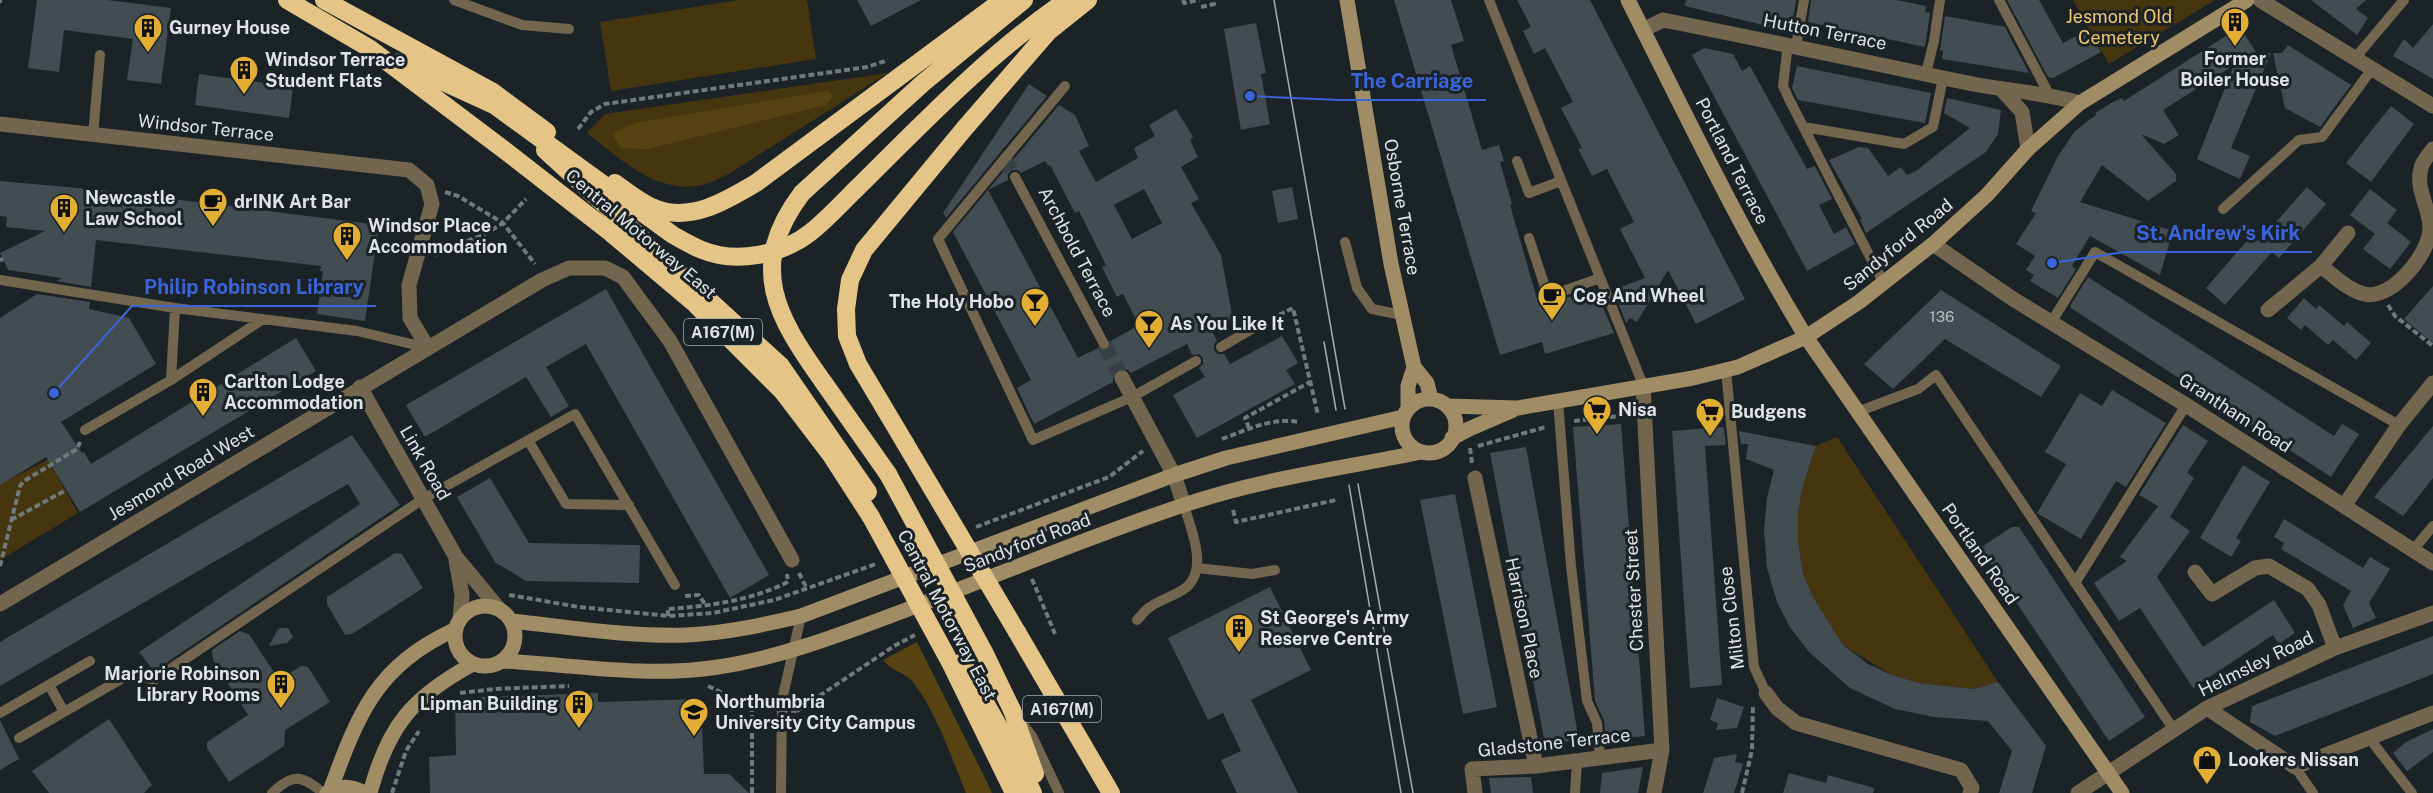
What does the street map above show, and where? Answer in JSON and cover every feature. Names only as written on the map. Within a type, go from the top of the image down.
[{"type":"highway","name":"Central Motorway East","points":[[287,0],[369,48],[611,233],[693,302],[783,392],[831,455],[871,518],[951,664],[1014,793]]},
{"type":"highway","name":"Central Motorway East","points":[[323,0],[541,146],[782,366],[868,492],[1016,757],[1033,793]]},
{"type":"highway","name":"A167(M)","points":[[323,0],[493,92],[620,187],[654,208],[675,213],[702,211],[726,201],[756,183],[964,28],[992,8],[1008,0]]},
{"type":"highway","name":"A167(M)","points":[[1024,0],[923,83],[802,193],[787,213],[779,230],[772,276],[777,304],[788,332],[888,474],[984,652],[1012,710],[1041,793]]},
{"type":"highway","name":"A167(M)","points":[[369,48],[494,105],[673,236],[704,251],[733,256],[762,255],[789,246],[810,233],[970,78],[1027,27],[1067,0]]},
{"type":"highway","name":"A167(M)","points":[[1088,0],[1048,32],[864,250],[850,280],[846,309],[848,336],[858,364],[1111,793]]},
{"type":"main road","name":"Portland Terrace","points":[[1628,0],[1766,269],[1806,337]]},
{"type":"main road","name":"Sandyford Road","points":[[1447,406],[1518,408],[1726,370],[1778,351],[1806,337],[1884,284],[1933,244],[1987,195],[2028,149],[2080,103],[2247,0]]},
{"type":"main road","name":"Osborne Terrace","points":[[1345,2],[1402,315],[1414,367],[1408,386],[1406,413]]},
{"type":"main road","name":"Portland Road","points":[[1806,337],[2122,793]]},
{"type":"main road","points":[[1414,367],[1427,383],[1431,399]]},
{"type":"main road","points":[[1431,399],[1447,406],[1455,421],[1456,445],[1422,452],[1407,442],[1402,426],[1406,413],[1422,400],[1431,399]]},
{"type":"main road","name":"Sandyford Road","points":[[1456,445],[1469,429],[1518,408]]},
{"type":"main road","name":"Sandyford Road","points":[[511,621],[610,632],[687,635],[761,626],[801,616],[1174,475],[1226,458],[1406,413]]},
{"type":"main road","name":"Sandyford Road","points":[[504,661],[673,671],[716,667],[791,652],[1184,505],[1256,485],[1422,452]]},
{"type":"main road","points":[[327,792],[364,706],[379,685],[416,650],[458,624],[473,609],[490,606],[499,609],[511,621],[516,638],[510,654],[504,661],[489,667],[466,660],[456,646],[458,624]]},
{"type":"main road","points":[[370,793],[377,764],[385,746],[407,712],[435,686],[473,664]]},
{"type":"main road","points":[[327,792],[345,786],[364,793]]},
{"type":"street","points":[[2260,0],[2433,106]]},
{"type":"street","name":"Hutton Terrace","points":[[1643,30],[1663,20],[2001,90],[2049,94],[2080,103]]},
{"type":"street","points":[[2001,90],[2022,112],[2028,149]]},
{"type":"street","name":"Windsor Terrace","points":[[0,124],[409,170],[427,185]]},
{"type":"street","points":[[2321,266],[2348,286],[2364,294],[2381,294],[2398,282],[2426,247],[2430,227],[2421,192],[2421,168],[2433,148]]},
{"type":"street","points":[[427,185],[432,204],[419,258],[409,285],[410,318],[428,348]]},
{"type":"street","points":[[2268,310],[2321,266],[2348,233]]},
{"type":"street","name":"Grantham Road","points":[[1933,244],[2013,299],[2186,405],[2433,563]]},
{"type":"street","name":"Jesmond Road West","points":[[0,604],[360,387],[542,280],[569,268],[605,268],[623,277],[670,341],[792,560]]},
{"type":"street","points":[[1122,378],[1174,475],[1184,505]]},
{"type":"street","points":[[2344,506],[2399,425],[2433,383]]},
{"type":"street","name":"Chester Street","points":[[1643,385],[1662,750],[1654,793]]},
{"type":"street","name":"Link Road","points":[[360,387],[456,557],[499,609]]},
{"type":"street","name":"Harrison Place","points":[[1474,478],[1536,766]]},
{"type":"street","name":"Link Road","points":[[456,557],[462,595],[458,624]]},
{"type":"street","points":[[2195,572],[2212,594],[2255,568],[2269,566],[2308,589],[2319,605],[2335,648]]},
{"type":"street","name":"Helmsley Road","points":[[2078,793],[2207,708],[2335,648],[2433,613]]},
{"type":"street","name":"Milton Close","points":[[1766,693],[1777,708],[1796,723],[1961,770],[1972,788],[1970,793]]},
{"type":"street","points":[[2207,708],[2295,768],[2433,713]]},
{"type":"street","name":"Gladstone Terrace","points":[[1475,793],[1472,768],[1536,766],[1662,750]]},
{"type":"lane","points":[[454,0],[522,25],[569,29]]},
{"type":"lane","points":[[1488,0],[1643,385]]},
{"type":"lane","points":[[1804,0],[1783,86],[1884,284]]},
{"type":"lane","points":[[1926,73],[1934,41],[1939,0]]},
{"type":"lane","points":[[2000,0],[2049,94]]},
{"type":"lane","points":[[2355,58],[2404,0]]},
{"type":"lane","points":[[93,135],[100,55]]},
{"type":"lane","points":[[2223,208],[2298,140],[2322,137],[2372,69]]},
{"type":"lane","points":[[1804,128],[1904,144],[1933,127],[1943,78]]},
{"type":"lane","points":[[1065,86],[938,239],[1033,440],[1132,397],[1196,361]]},
{"type":"lane","points":[[1517,161],[1529,193],[1561,181]]},
{"type":"lane","name":"Archbold Terrace","points":[[1015,177],[1104,344]]},
{"type":"lane","points":[[1529,238],[1547,293],[1552,295],[1600,278]]},
{"type":"lane","points":[[1345,242],[1357,288],[1372,309],[1402,315]]},
{"type":"lane","points":[[2052,321],[2095,252],[2399,425]]},
{"type":"lane","points":[[0,280],[175,308],[357,331],[428,348]]},
{"type":"lane","points":[[171,380],[175,308]]},
{"type":"lane","points":[[86,430],[171,380],[263,319]]},
{"type":"lane","points":[[1221,347],[1259,325]]},
{"type":"lane","name":"Milton Close","points":[[1726,370],[1754,667],[1766,693]]},
{"type":"lane","points":[[1857,412],[1918,389],[1936,375],[2174,730]]},
{"type":"lane","points":[[1558,401],[1571,566],[1587,701],[1597,723],[1600,758]]},
{"type":"lane","points":[[2075,583],[2186,405]]},
{"type":"lane","points":[[19,738],[130,674],[154,680],[423,499],[575,414],[675,585]]},
{"type":"lane","points":[[528,440],[566,504],[629,505]]},
{"type":"lane","points":[[1137,620],[1148,608],[1187,586],[1197,568],[1198,556],[1184,505]]},
{"type":"lane","points":[[2413,550],[2433,526]]},
{"type":"lane","points":[[1197,568],[1252,574],[1275,570]]},
{"type":"lane","points":[[781,793],[782,700],[791,652],[801,616]]},
{"type":"lane","points":[[0,713],[90,661]]},
{"type":"lane","points":[[49,685],[63,712]]},
{"type":"lane","points":[[1012,710],[1032,736],[1059,793]]},
{"type":"lane","points":[[2369,738],[2412,793]]},
{"type":"lane","points":[[1575,793],[1577,761]]},
{"type":"lane","points":[[2295,768],[2313,793]]},
{"type":"lane","points":[[272,793],[283,783],[294,778],[312,783],[327,792]]},
{"type":"path","points":[[1183,0],[1184,3],[1199,0]]},
{"type":"path","points":[[1201,7],[1214,4],[1213,0]]},
{"type":"path","points":[[578,129],[591,112],[605,104],[867,67],[898,56]]},
{"type":"path","points":[[427,185],[458,196],[503,223],[536,265],[542,280]]},
{"type":"path","points":[[419,258],[441,254],[503,223],[526,199]]},
{"type":"path","points":[[2381,294],[2396,316],[2433,346]]},
{"type":"path","points":[[1259,325],[1293,308],[1318,415]]},
{"type":"path","points":[[1249,428],[1245,418],[1310,382]]},
{"type":"path","points":[[0,566],[1,554],[20,486],[24,481],[77,449],[86,430]]},
{"type":"path","points":[[1456,445],[1470,448]]},
{"type":"path","points":[[11,520],[66,490]]},
{"type":"path","points":[[1233,510],[1236,522],[1336,500]]},
{"type":"path","points":[[1222,513],[1244,507]]},
{"type":"path","points":[[669,616],[667,609],[706,606],[769,591],[788,582],[786,565],[792,560]]},
{"type":"path","points":[[1043,575],[1029,580],[1055,634]]},
{"type":"path","points":[[675,585],[682,596],[699,595],[706,606]]},
{"type":"path","points":[[700,683],[752,706],[797,711],[910,637]]},
{"type":"path","points":[[449,695],[494,689],[574,686]]},
{"type":"path","points":[[1742,793],[1752,750],[1753,703]]},
{"type":"path","points":[[752,706],[752,793]]},
{"type":"path","points":[[392,793],[406,751],[421,727]]},
{"type":"green space","points":[[739,0],[807,0],[816,59],[611,91],[600,22]]},
{"type":"green space","name":"Jesmond Old Cemetery","points":[[2073,0],[2215,0],[2109,64]]},
{"type":"green space","points":[[888,73],[727,175],[700,185],[666,184],[651,178],[624,162],[587,133],[605,114]]},
{"type":"green space","points":[[1837,437],[1998,682],[1974,689],[1919,683],[1892,675],[1843,645],[1813,597],[1803,574],[1798,540],[1798,514],[1802,489],[1816,446]]},
{"type":"green space","points":[[48,460],[78,513],[0,560],[0,484]]},
{"type":"shaded area","points":[[827,91],[833,96],[826,105],[647,149],[621,148],[612,134],[635,123]]},
{"type":"shaded area","points":[[917,642],[992,793],[966,793],[943,736],[922,694],[910,679],[883,660]]},
{"type":"building","name":"Gurney House","points":[[37,0],[107,0],[171,8],[161,84],[127,80],[133,39],[64,30],[59,72],[28,68]]},
{"type":"building","points":[[857,0],[921,0],[871,26]]},
{"type":"building","points":[[1394,0],[1451,0],[1464,41],[1451,45],[1482,150],[1499,145],[1504,161],[1500,162],[1512,204],[1510,205],[1539,306],[1595,289],[1614,333],[1545,354],[1542,342],[1500,355]]},
{"type":"building","points":[[1517,0],[1590,0],[1745,299],[1696,324],[1668,270],[1637,322],[1630,318],[1626,323],[1613,290],[1645,278],[1620,229],[1634,222],[1607,169],[1592,176],[1578,149],[1582,148],[1561,108],[1573,102],[1545,48],[1534,54],[1523,31],[1531,27]]},
{"type":"building","points":[[1686,0],[1796,0],[1791,32],[1685,6]]},
{"type":"building","points":[[1811,0],[1897,0],[1926,6],[1925,12],[1930,13],[1925,47],[1808,22]]},
{"type":"building","points":[[2007,0],[2039,0],[2063,43],[2089,29],[2101,52],[2053,78],[2048,77]]},
{"type":"building","points":[[2311,0],[2366,0],[2356,9],[2368,18],[2357,35]]},
{"type":"building","points":[[1945,16],[2005,27],[2029,73],[1942,59],[1943,51],[1940,50]]},
{"type":"building","points":[[1256,23],[1266,73],[1261,74],[1270,124],[1241,130],[1224,29]]},
{"type":"building","points":[[2433,24],[2433,79],[2393,56],[2404,39],[2413,48]]},
{"type":"building","points":[[2240,27],[2257,54],[2271,53],[2231,148],[2250,156],[2240,179],[2197,159],[2234,65],[2163,110],[2179,135],[2164,144],[2141,134],[2176,174],[2176,181],[2148,201],[2102,165],[2080,202],[2173,231],[2160,275],[2090,236],[2072,266],[2076,269],[2058,298],[2030,281],[2034,275],[2026,270],[2035,256],[2016,244],[2036,213],[2031,211],[2058,156],[2075,131],[2097,114],[2095,113],[2122,98],[2124,101]]},
{"type":"building","points":[[2288,45],[2351,85],[2320,127],[2285,108],[2273,53],[2282,53]]},
{"type":"building","points":[[1704,48],[1733,54],[1742,71],[1750,66],[1807,169],[1815,166],[1832,199],[1819,205],[1834,234],[1846,227],[1855,244],[1807,271],[1692,55]]},
{"type":"building","points":[[1797,66],[1931,93],[1925,123],[1798,100],[1792,88]]},
{"type":"building","name":"Windsor Terrace Student Flats","points":[[199,74],[293,87],[289,118],[195,105]]},
{"type":"building","points":[[1029,84],[1047,96],[946,218],[943,213]]},
{"type":"building","points":[[1947,98],[2001,110],[1998,134],[1986,152],[1866,233],[1860,220],[1862,219],[1829,160],[1859,147],[1868,148],[1888,176],[1901,167],[1907,175],[1916,171],[1970,128],[1944,113]]},
{"type":"building","points":[[1059,105],[1075,115],[1089,146],[1079,151],[1096,182],[1138,158],[1134,148],[1155,136],[1149,125],[1176,109],[1193,137],[1190,140],[1198,157],[1181,167],[1199,199],[1191,203],[1221,255],[1233,320],[1212,331],[1217,341],[1214,344],[1214,350],[1218,354],[1224,354],[1230,364],[1282,336],[1298,363],[1286,370],[1295,384],[1197,438],[1173,395],[1205,377],[1199,368],[1203,364],[1203,358],[1199,354],[1192,355],[1187,344],[1131,373],[1127,369],[1118,369],[1113,373],[1113,382],[1034,424],[1017,388],[1031,380],[953,232],[988,190]],"holes":[[[1045,161],[1048,166],[1050,165],[1075,213],[1079,211],[1106,265],[1102,267],[1117,297],[1123,294],[1139,325],[1111,341],[1111,347],[1107,351],[1101,351],[1098,348],[1078,358],[988,190],[1008,180],[1008,174],[1012,170],[1018,170],[1021,173]],[[1144,189],[1162,223],[1132,239],[1114,205]]]},
{"type":"building","points":[[2391,106],[2414,124],[2371,182],[2346,163]]},
{"type":"building","points":[[0,181],[100,190],[379,225],[365,321],[317,314],[323,271],[320,271],[321,266],[96,240],[91,287],[56,281],[62,278],[8,270],[0,253],[45,231],[6,227],[7,217],[0,216]]},
{"type":"building","points":[[1292,187],[1298,219],[1278,223],[1272,191]]},
{"type":"building","points":[[2307,187],[2326,204],[2279,258],[2272,252],[2225,305],[2206,288],[2252,235],[2259,241]]},
{"type":"building","points":[[2370,189],[2397,210],[2387,223],[2411,242],[2390,269],[2363,249],[2375,234],[2350,215]]},
{"type":"building","points":[[2088,277],[2334,436],[2342,424],[2359,434],[2331,477],[2071,308],[2070,306]]},
{"type":"building","points":[[2433,286],[2433,343],[2404,319]]},
{"type":"building","points":[[606,289],[769,575],[730,598],[586,344],[546,367],[569,406],[551,417],[526,377],[425,437],[406,405]]},
{"type":"building","points":[[1941,290],[2061,366],[2041,397],[1945,339],[1893,389],[1864,364]]},
{"type":"building","points":[[37,294],[90,302],[89,309],[129,318],[156,364],[61,422],[91,464],[296,338],[316,371],[80,512],[46,457],[0,485],[0,318]]},
{"type":"building","points":[[2304,298],[2316,309],[2319,305],[2344,326],[2347,322],[2371,343],[2356,360],[2333,340],[2328,345],[2305,325],[2301,330],[2287,318]]},
{"type":"building","points":[[2112,390],[2166,423],[2126,487],[2116,481],[2081,539],[2037,513],[2066,464],[2045,452],[2080,393],[2102,406]]},
{"type":"building","points":[[1621,424],[1645,736],[1606,740],[1604,720],[1595,701],[1573,427]]},
{"type":"building","points":[[2183,425],[2208,441],[2187,473],[2194,478],[2170,517],[2190,531],[2157,577],[2203,647],[2274,600],[2295,633],[2279,644],[2273,635],[2193,688],[2140,608],[2119,621],[2094,583],[2127,561],[2120,557],[2158,506],[2139,495]]},
{"type":"building","points":[[2433,426],[2433,478],[2403,516],[2374,497]]},
{"type":"building","points":[[1724,428],[1726,445],[1705,446],[1722,685],[1690,688],[1672,431]]},
{"type":"building","points":[[1739,431],[1816,446],[1802,489],[1798,514],[1798,540],[1803,574],[1813,597],[1843,645],[1868,664],[1892,675],[1919,683],[1974,689],[1998,682],[2046,746],[2032,793],[1999,793],[2012,751],[1988,721],[1934,717],[1895,709],[1850,688],[1809,652],[1790,627],[1777,602],[1767,568],[1764,530],[1767,498],[1774,470],[1746,459],[1748,444],[1741,444]]},
{"type":"building","points":[[352,435],[400,505],[154,671],[139,652],[360,504],[348,484],[0,686],[0,642]]},
{"type":"building","points":[[1526,447],[1579,740],[1545,744],[1490,453]]},
{"type":"building","points":[[2243,465],[2270,482],[2236,538],[2241,541],[2231,557],[2200,538]]},
{"type":"building","points":[[490,478],[529,543],[640,545],[639,583],[526,581],[495,562],[457,497]]},
{"type":"building","points":[[1455,494],[1497,707],[1463,714],[1420,500]]},
{"type":"building","points":[[2284,519],[2363,568],[2370,557],[2390,569],[2369,603],[2376,618],[2353,628],[2343,605],[2351,591],[2281,549],[2284,543],[2274,537]]},
{"type":"building","points":[[2012,527],[2019,527],[2145,717],[2109,741],[1980,548]]},
{"type":"building","points":[[395,553],[402,554],[423,588],[352,634],[345,635],[327,604],[327,597]]},
{"type":"building","name":"St George's Army Reserve Centre","points":[[1270,587],[1311,670],[1251,700],[1298,793],[1237,793],[1221,760],[1241,751],[1223,713],[1208,720],[1168,638]]},
{"type":"building","points":[[288,628],[293,637],[287,643],[269,646],[278,629]]},
{"type":"building","name":"Marjorie Robinson Library Rooms","points":[[240,631],[249,634],[279,680],[301,666],[308,667],[330,702],[285,730],[284,746],[229,782],[207,748],[207,742],[248,715],[213,660],[212,650]]},
{"type":"building","points":[[2433,636],[2433,674],[2275,736],[2250,722],[2252,706]]},
{"type":"building","name":"Lipman Building","points":[[598,693],[598,702],[701,699],[704,774],[729,774],[749,793],[430,793],[429,757],[456,755],[455,698]]},
{"type":"building","points":[[1717,698],[1744,707],[1737,728],[1716,730],[1718,723],[1710,720]]},
{"type":"building","points":[[109,719],[152,785],[144,793],[49,793],[32,771]]},
{"type":"building","points":[[0,720],[19,759],[0,770]]},
{"type":"building","points":[[2433,729],[2433,752],[2407,771],[2393,753],[2406,742]]},
{"type":"building","points":[[1737,754],[1735,762],[1743,764],[1734,793],[1703,793],[1714,758]]},
{"type":"building","points":[[1643,767],[1638,793],[1600,793],[1602,773]]},
{"type":"building","points":[[1789,773],[1826,783],[1828,775],[1874,788],[1873,793],[1783,793]]},
{"type":"building","points":[[1531,777],[1533,793],[1491,793],[1489,778]]},
{"type":"tunnel","points":[[1004,157],[1015,177]]},
{"type":"tunnel","points":[[1104,344],[1122,378]]},
{"type":"tram line","points":[[1274,0],[1345,409]]},
{"type":"tram line","points":[[1324,342],[1336,410]]},
{"type":"tram line","points":[[1358,484],[1413,793]]},
{"type":"tram line","points":[[1349,485],[1401,793]]},
{"type":"place","name":"Former Boiler House","points":[[2235,48]]},
{"type":"place","name":"Gurney House","points":[[148,54]]},
{"type":"place","name":"Windsor Terrace Student Flats","points":[[244,96]]},
{"type":"place","name":"The Carriage","points":[[1250,96]]},
{"type":"place","name":"drINK Art Bar","points":[[213,228]]},
{"type":"place","name":"Newcastle Law School","points":[[64,234]]},
{"type":"place","name":"Windsor Place Accommodation","points":[[347,262]]},
{"type":"place","name":"St. Andrew's Kirk","points":[[2052,263]]},
{"type":"place","name":"Cog And Wheel","points":[[1552,322]]},
{"type":"place","name":"The Holy Hobo","points":[[1035,328]]},
{"type":"place","name":"As You Like It","points":[[1149,350]]},
{"type":"place","name":"Philip Robinson Library","points":[[54,393]]},
{"type":"place","name":"Carlton Lodge Accommodation","points":[[203,418]]},
{"type":"place","name":"Nisa","points":[[1597,436]]},
{"type":"place","name":"Budgens","points":[[1710,438]]},
{"type":"place","name":"St George's Army Reserve Centre","points":[[1239,654]]},
{"type":"place","name":"Marjorie Robinson Library Rooms","points":[[281,710]]},
{"type":"place","name":"Lipman Building","points":[[579,730]]},
{"type":"place","name":"Northumbria University City Campus","points":[[694,738]]},
{"type":"place","name":"Lookers Nissan","points":[[2207,786]]}]
